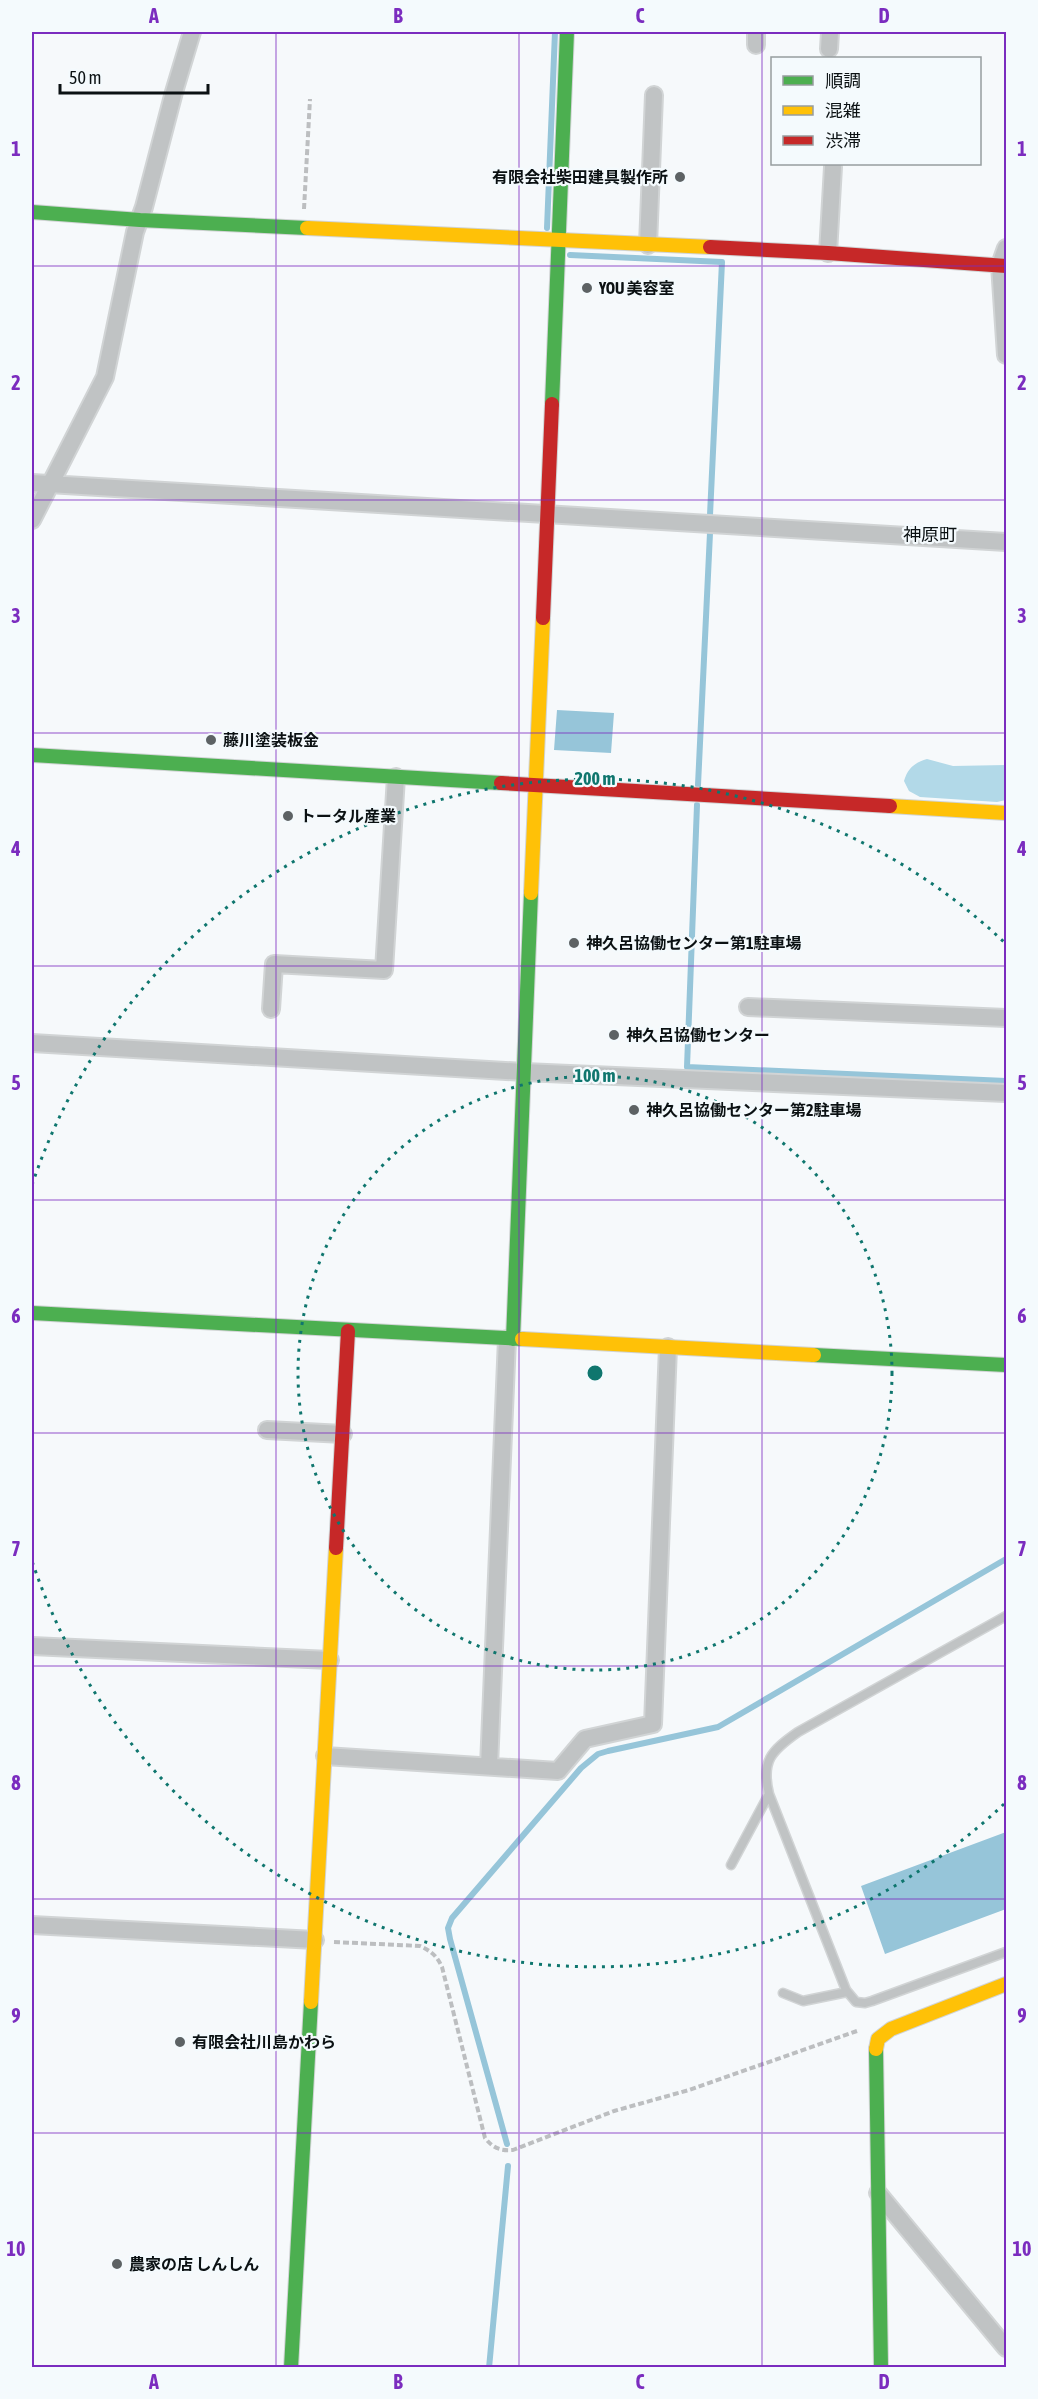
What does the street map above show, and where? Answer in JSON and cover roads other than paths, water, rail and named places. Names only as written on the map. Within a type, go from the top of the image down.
[{"type":"street","points":[[32,520],[105,376],[135,232],[192,32]]},
{"type":"street","points":[[489,1766],[524,1072],[567,32]]},
{"type":"street","points":[[829,49],[830,32]]},
{"type":"street","points":[[648,245],[654,95]]},
{"type":"street","points":[[828,253],[833,167]]},
{"type":"street","points":[[32,212],[303,228],[828,253],[1003,266]]},
{"type":"street","points":[[1006,248],[1003,266],[1006,355]]},
{"type":"street","points":[[32,483],[1006,542]]},
{"type":"street","points":[[32,755],[1006,813]]},
{"type":"street","points":[[271,1009],[274,964],[384,970],[396,777]]},
{"type":"street","points":[[748,1007],[1006,1018]]},
{"type":"street","points":[[32,1043],[524,1072],[1006,1093]]},
{"type":"street","points":[[32,1313],[1006,1365]]},
{"type":"street","points":[[291,2367],[348,1330]]},
{"type":"street","points":[[325,1756],[558,1771],[585,1739],[653,1724],[668,1347]]},
{"type":"street","points":[[267,1430],[343,1434]]},
{"type":"street","points":[[32,1646],[330,1660]]},
{"type":"street","points":[[32,1925],[315,1940]]},
{"type":"street","points":[[881,2367],[875,2054],[878,2039],[883,2034],[1006,1984]]},
{"type":"street","points":[[878,2193],[1006,2349]]},
{"type":"lane","points":[[1006,1616],[786,1740],[777,1748],[765,1770],[769,1794],[847,1992],[856,2002],[864,2003],[1006,1952]]},
{"type":"lane","points":[[731,1865],[769,1794]]},
{"type":"lane","points":[[783,1994],[803,2001],[847,1992]]},
{"type":"waterway","points":[[547,228],[555,32]]},
{"type":"waterway","points":[[570,255],[722,262],[710,515]]},
{"type":"waterway","points":[[698,785],[710,533]]},
{"type":"waterway","points":[[697,805],[687,1067],[1006,1081]]},
{"type":"waterway","points":[[507,2144],[450,1939],[448,1928],[452,1918],[581,1768],[598,1754],[718,1727],[1006,1559]]},
{"type":"waterway","points":[[489,2368],[508,2166]]},
{"type":"place","name":"有限会社柴田建具製作所","points":[[680,177]]},
{"type":"place","name":"YOU 美容室","points":[[587,288]]},
{"type":"place","name":"藤川塗装板金","points":[[211,740]]},
{"type":"place","name":"トータル産業","points":[[288,816]]},
{"type":"place","name":"神久呂協働センター第1駐車場","points":[[574,943]]},
{"type":"place","name":"神久呂協働センター","points":[[614,1035]]},
{"type":"place","name":"神久呂協働センター第2駐車場","points":[[634,1110]]},
{"type":"place","name":"有限会社川島かわら","points":[[180,2042]]},
{"type":"place","name":"農家の店 しんしん","points":[[117,2264]]},
{"type":"district","name":"神原町","points":[[930,534]]}]
